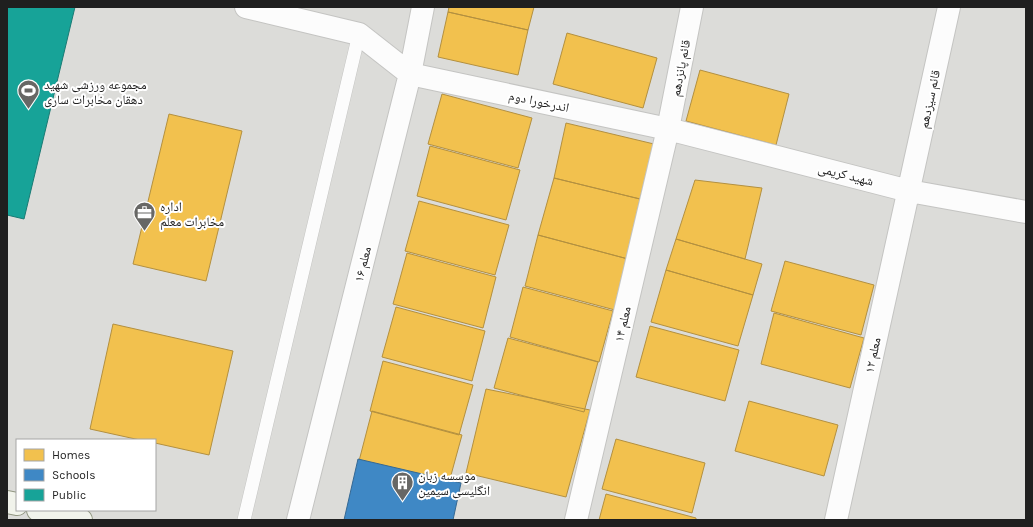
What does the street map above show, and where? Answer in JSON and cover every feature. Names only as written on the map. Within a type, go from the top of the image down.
[{"type":"main road","points":[[41,511],[67,519]]},
{"type":"street","points":[[246,7],[359,34],[410,74]]},
{"type":"street","name":"معلم ۱۶","points":[[298,520],[410,74],[423,7]]},
{"type":"street","name":"قائم پانزدهم","points":[[668,129],[692,7]]},
{"type":"street","name":"قائم سیزدهم","points":[[909,190],[949,7]]},
{"type":"street","name":"اندرخورا دوم","points":[[410,74],[668,129]]},
{"type":"street","name":"شهید کریمی","points":[[668,129],[909,190],[1026,212]]},
{"type":"street","name":"معلم ۱۴","points":[[576,520],[668,129]]},
{"type":"street","name":"معلم ١٢","points":[[836,520],[909,190]]},
{"type":"lane","points":[[244,520],[359,34]]},
{"type":"shaded area","points":[[7,7],[1026,7],[1026,520],[7,520]]},
{"type":"building: Homes","points":[[449,7],[534,7],[528,30],[448,12]]},
{"type":"building: Homes","points":[[448,12],[528,30],[518,75],[438,57]]},
{"type":"building: Homes","points":[[567,33],[657,58],[643,108],[553,84]]},
{"type":"building: Homes","points":[[700,70],[789,94],[776,145],[686,121]]},
{"type":"building: Homes","points":[[442,94],[532,118],[518,168],[428,144]]},
{"type":"building: Homes","points":[[169,114],[242,131],[206,281],[133,264]]},
{"type":"building: Homes","points":[[566,123],[654,144],[640,199],[554,178]]},
{"type":"building: Homes","points":[[430,146],[520,170],[506,220],[417,196]]},
{"type":"building: Homes","points":[[554,178],[640,199],[628,259],[538,235]]},
{"type":"building: Homes","points":[[695,180],[762,188],[745,259],[676,239]]},
{"type":"building: Homes","points":[[419,201],[509,225],[495,275],[405,251]]},
{"type":"building: Homes","points":[[538,235],[628,259],[615,310],[525,286]]},
{"type":"building: Homes","points":[[676,239],[762,264],[753,295],[666,270]]},
{"type":"building: Homes","points":[[407,253],[496,277],[483,328],[393,304]]},
{"type":"building: Homes","points":[[785,261],[874,285],[861,335],[771,311]]},
{"type":"building: Homes","points":[[666,270],[753,295],[738,346],[651,322]]},
{"type":"building: Homes","points":[[523,287],[613,311],[599,362],[510,337]]},
{"type":"building: Homes","points":[[396,307],[485,331],[472,381],[382,357]]},
{"type":"building: Homes","points":[[774,313],[864,338],[850,388],[761,364]]},
{"type":"building: Homes","points":[[113,324],[233,351],[209,455],[156,443],[156,439],[135,439],[90,429]]},
{"type":"building: Homes","points":[[650,326],[739,350],[725,401],[636,377]]},
{"type":"building: Homes","points":[[508,338],[598,362],[584,412],[494,388]]},
{"type":"building: Homes","points":[[383,361],[473,385],[459,435],[370,411]]},
{"type":"building: Homes","points":[[486,389],[590,410],[566,497],[466,473]]},
{"type":"building: Homes","points":[[749,401],[838,425],[824,476],[735,451]]},
{"type":"building: Homes","points":[[372,411],[462,435],[448,486],[359,461]]},
{"type":"building: Homes","points":[[616,439],[705,463],[692,513],[602,489]]},
{"type":"building: Homes","points":[[606,494],[696,518],[696,520],[599,520]]},
{"type":"building: Schools","name":"موسسه زبان انگلیسی سیمین","points":[[358,459],[461,483],[453,520],[344,520]]},
{"type":"building: Public","name":"مجموعه ورزشی شهید دهقان مخابرات ساری","points":[[7,7],[75,7],[24,219],[7,215]]},
{"type":"place","name":"مجموعه ورزشی شهید دهقان مخابرات ساری","points":[[28,110]]},
{"type":"place","name":"اداره مخابرات معلم","points":[[144,232]]},
{"type":"place","name":"موسسه زبان انگلیسی سیمین","points":[[403,502]]}]
